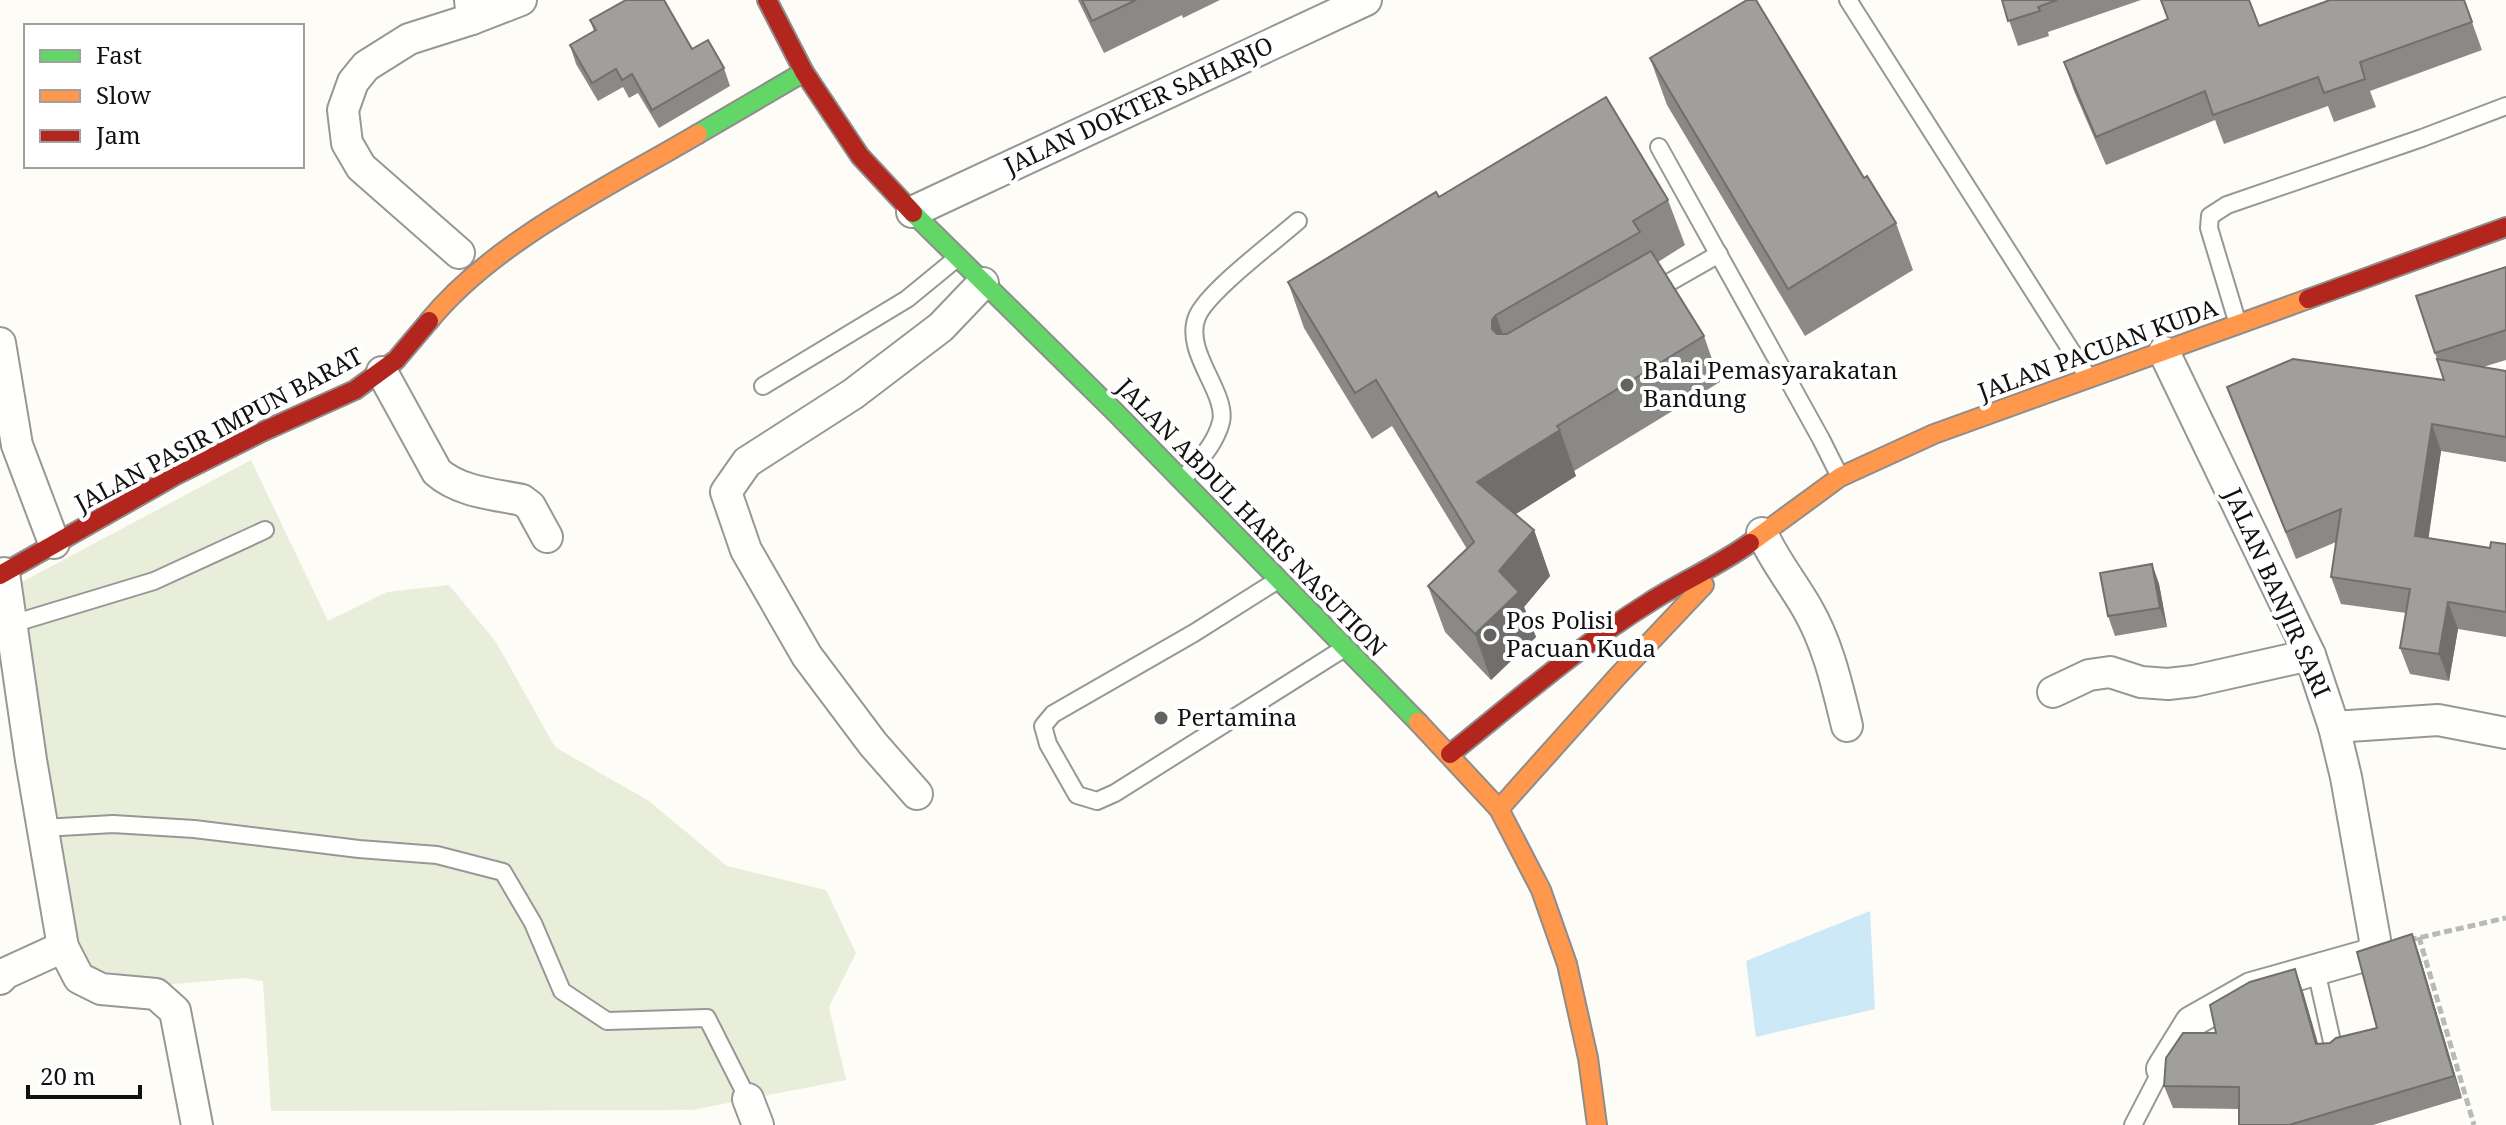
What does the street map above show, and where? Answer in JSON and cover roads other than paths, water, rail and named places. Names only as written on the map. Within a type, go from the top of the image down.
[{"type":"main road","name":"JALAN ABDUL HARIS NASUTION","points":[[767,0],[804,72],[860,156],[1450,754],[1499,809],[1541,890],[1567,964],[1588,1058],[1597,1125]]},
{"type":"main road","name":"JALAN PASIR IMPUN BARAT","points":[[2,574],[176,475],[355,390],[396,360],[444,302],[482,268],[537,229],[804,72]]},
{"type":"main road","name":"JALAN PACUAN KUDA","points":[[1450,754],[1585,646],[1651,601],[1727,560],[1840,477],[1934,434],[2506,227]]},
{"type":"main road","name":"JALAN PACUAN KUDA","points":[[1499,809],[1727,560]]},
{"type":"street","points":[[459,253],[361,167],[347,143],[343,110],[353,82],[366,66],[409,39],[471,9],[521,0]]},
{"type":"street","name":"JALAN DOKTER SAHARJO","points":[[912,212],[1366,0]]},
{"type":"street","points":[[917,794],[873,744],[807,656],[746,550],[726,492],[747,462],[866,385],[941,327],[983,283]]},
{"type":"street","points":[[0,343],[17,445],[54,543]]},
{"type":"street","name":"JALAN BANJIR SARI","points":[[2164,352],[2310,655],[2334,727],[2346,777],[2374,945],[2368,955],[2316,970]]},
{"type":"street","points":[[382,372],[437,472],[458,486],[522,500],[530,506],[547,537]]},
{"type":"street","points":[[1762,533],[1771,553],[1808,609],[1833,665],[1847,726]]},
{"type":"street","points":[[2,574],[63,947],[79,978],[101,989],[156,994],[175,1011],[197,1125]]},
{"type":"street","points":[[2053,692],[2089,675],[2110,672],[2141,682],[2168,684],[2310,655]]},
{"type":"street","points":[[2334,727],[2438,720],[2506,733]]},
{"type":"street","points":[[0,979],[6,973],[63,947]]},
{"type":"street","points":[[2162,1069],[2191,1022],[2251,988],[2316,970]]},
{"type":"lane","points":[[1848,0],[2089,379]]},
{"type":"lane","points":[[2238,324],[2209,228],[2210,216],[2227,205],[2506,106]]},
{"type":"lane","points":[[1659,147],[1840,477]]},
{"type":"lane","points":[[1181,481],[1212,444],[1222,419],[1216,395],[1196,350],[1195,321],[1205,301],[1298,221]]},
{"type":"lane","points":[[1639,301],[1719,254]]},
{"type":"lane","points":[[763,386],[907,299],[958,257]]},
{"type":"lane","points":[[12,624],[154,581],[265,530]]},
{"type":"lane","points":[[1278,580],[1194,633],[1053,714],[1043,726],[1048,744],[1077,795],[1097,801],[1115,793],[1344,648]]},
{"type":"lane","points":[[43,828],[113,824],[194,829],[437,855],[503,872],[533,923],[562,991],[607,1021],[707,1018],[753,1112]]},
{"type":"lane","points":[[2316,970],[2335,1055]]},
{"type":"lane","points":[[2133,1125],[2162,1069]]},
{"type":"water","points":[[1870,911],[1875,1009],[1756,1037],[1746,961]]},
{"type":"place","name":"Balai Pemasyarakatan Bandung","points":[[1627,385]]},
{"type":"place","name":"Pos Polisi Pacuan Kuda","points":[[1490,635]]},
{"type":"place","name":"Pertamina","points":[[1161,718]]}]
